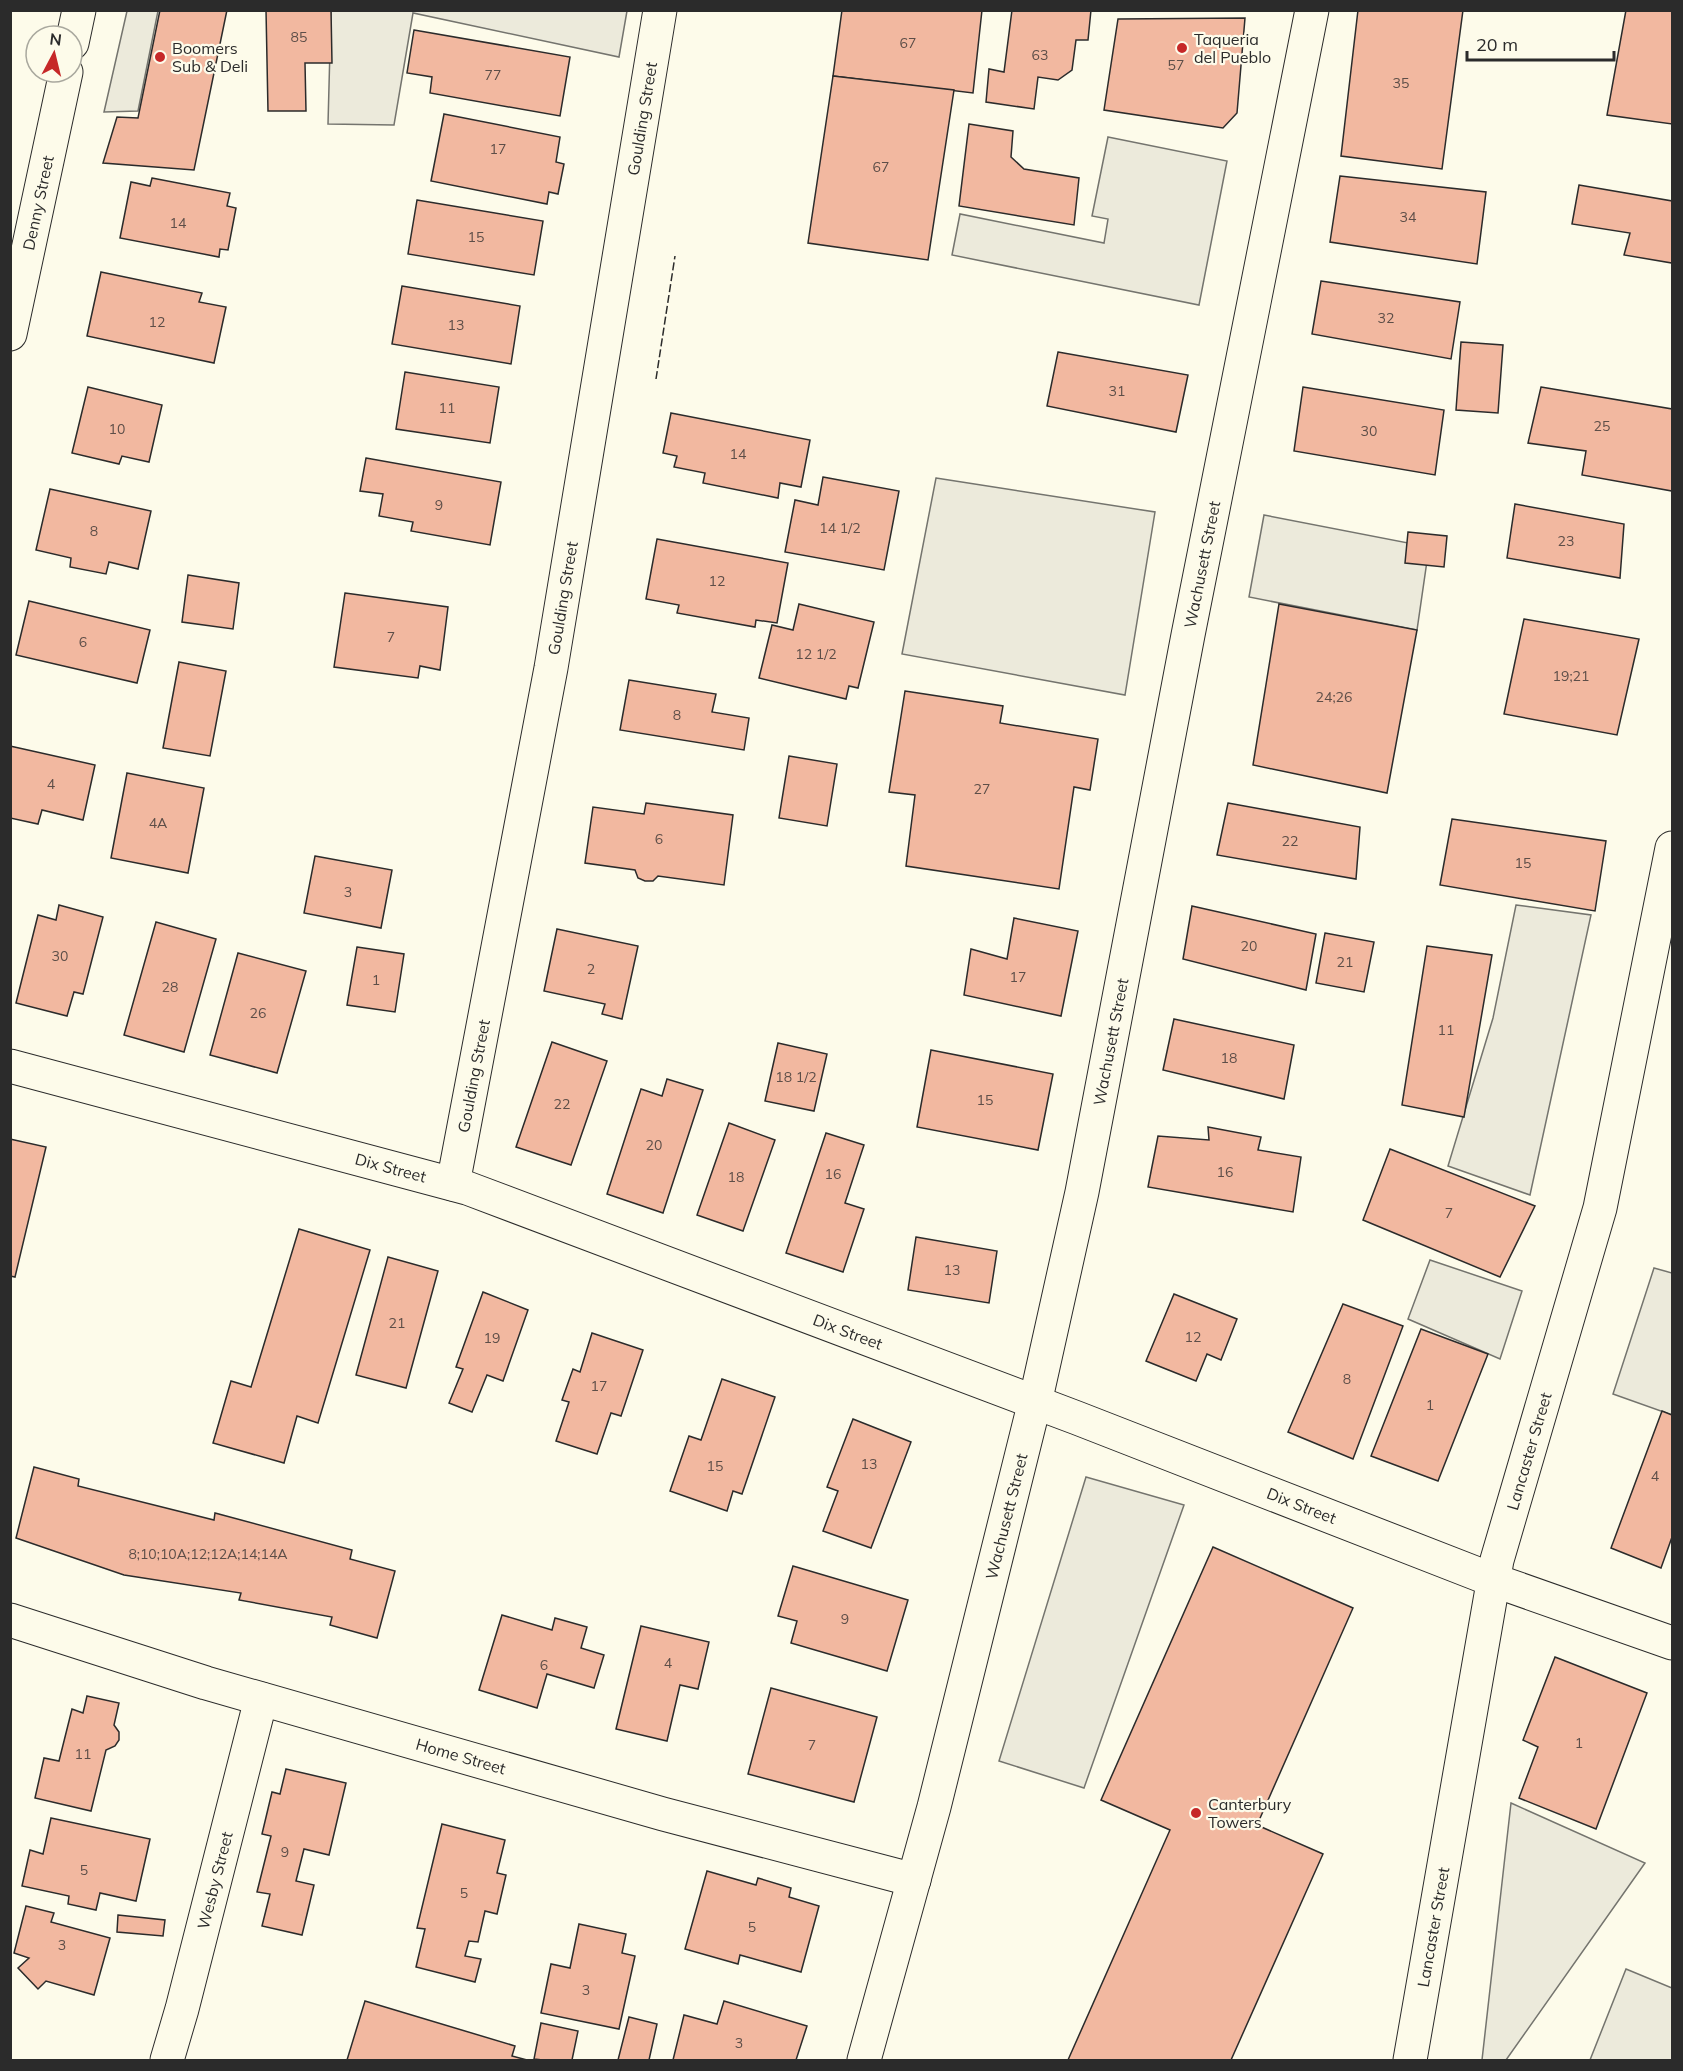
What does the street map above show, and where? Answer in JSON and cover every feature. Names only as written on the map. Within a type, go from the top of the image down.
[{"type":"street","name":"Goulding Street","points":[[453,1184],[551,668],[660,10]]},
{"type":"street","name":"Wachusett Street","points":[[864,2061],[934,1807],[1034,1402],[1086,1171],[1190,623],[1312,10]]},
{"type":"street","name":"Denny Street","points":[[10,334],[63,84]]},
{"type":"street","name":"Lancaster Street","points":[[1410,2061],[1497,1560],[1600,1208],[1672,848]]},
{"type":"street","name":"Dix Street","points":[[10,1066],[453,1184],[1034,1402],[1493,1580],[1672,1643]]},
{"type":"street","name":"Home Street","points":[[10,1620],[261,1699],[651,1811],[914,1880]]},
{"type":"street","name":"Wesby Street","points":[[167,2061],[261,1699]]},
{"type":"shaded area","points":[[127,11],[158,11],[138,111],[104,112]]},
{"type":"shaded area","points":[[331,11],[627,11],[619,57],[413,13],[394,125],[328,124]]},
{"type":"shaded area","points":[[1108,137],[1227,161],[1199,305],[952,255],[960,214],[1104,243],[1108,219],[1092,216]]},
{"type":"shaded area","points":[[936,478],[1155,512],[1125,695],[902,654]]},
{"type":"shaded area","points":[[1264,515],[1429,547],[1417,630],[1249,597]]},
{"type":"shaded area","points":[[1516,905],[1591,915],[1530,1195],[1448,1166],[1493,1018]]},
{"type":"shaded area","points":[[1430,1260],[1522,1291],[1500,1359],[1408,1319]]},
{"type":"shaded area","points":[[1654,1268],[1672,1273],[1672,1415],[1613,1394]]},
{"type":"shaded area","points":[[1086,1477],[1184,1505],[1084,1788],[999,1761]]},
{"type":"shaded area","points":[[1511,1803],[1645,1863],[1506,2060],[1482,2060]]},
{"type":"shaded area","points":[[1626,1969],[1672,1988],[1672,2060],[1590,2060]]},
{"type":"building","points":[[160,10],[227,10],[194,170],[103,163],[117,117],[138,118]]},
{"type":"building","points":[[266,10],[331,10],[332,63],[305,63],[306,111],[268,111]]},
{"type":"building","points":[[842,10],[982,10],[973,93],[833,76]]},
{"type":"building","points":[[1012,10],[1091,10],[1088,40],[1076,40],[1072,70],[1058,80],[1038,77],[1034,109],[986,102],[989,69],[1004,72]]},
{"type":"building","points":[[1358,10],[1463,10],[1442,169],[1341,156]]},
{"type":"building","points":[[1626,10],[1672,10],[1672,124],[1607,115]]},
{"type":"building","points":[[1245,18],[1237,113],[1223,128],[1104,110],[1118,19]]},
{"type":"building","points":[[414,30],[570,57],[560,116],[430,93],[432,77],[407,73]]},
{"type":"building","points":[[833,76],[954,90],[928,260],[808,243]]},
{"type":"building","points":[[444,114],[560,137],[556,162],[564,164],[558,194],[549,192],[547,204],[431,181]]},
{"type":"building","points":[[969,124],[1013,131],[1011,157],[1024,169],[1079,178],[1074,225],[959,206]]},
{"type":"building","points":[[1340,176],[1486,192],[1477,264],[1330,242]]},
{"type":"building","points":[[152,178],[230,193],[227,206],[236,208],[228,250],[220,249],[219,257],[120,238],[131,182],[150,186]]},
{"type":"building","points":[[1579,185],[1672,201],[1672,263],[1624,255],[1630,233],[1572,224]]},
{"type":"building","points":[[417,200],[543,221],[534,275],[408,254]]},
{"type":"building","points":[[101,272],[202,293],[199,302],[226,307],[214,363],[87,336]]},
{"type":"building","points":[[1321,281],[1460,302],[1451,359],[1312,334]]},
{"type":"building","points":[[402,286],[520,306],[511,364],[392,344]]},
{"type":"building","points":[[1461,342],[1503,345],[1498,413],[1456,410]]},
{"type":"building","points":[[1058,352],[1188,375],[1176,432],[1047,406]]},
{"type":"building","points":[[405,372],[499,387],[490,443],[396,429]]},
{"type":"building","points":[[88,387],[162,405],[149,462],[122,456],[119,464],[72,453]]},
{"type":"building","points":[[1303,387],[1444,410],[1435,475],[1294,451]]},
{"type":"building","points":[[1541,387],[1672,409],[1672,491],[1582,475],[1586,451],[1528,443]]},
{"type":"building","points":[[671,413],[810,440],[801,487],[780,483],[778,498],[703,483],[705,473],[674,467],[677,456],[663,453]]},
{"type":"building","points":[[366,458],[501,482],[490,545],[411,531],[413,522],[379,516],[383,494],[360,491]]},
{"type":"building","points":[[823,477],[899,491],[884,570],[785,552],[795,500],[818,505]]},
{"type":"building","points":[[50,489],[151,511],[138,569],[109,562],[106,574],[70,567],[71,558],[36,550]]},
{"type":"building","points":[[1515,504],[1624,524],[1620,578],[1507,558]]},
{"type":"building","points":[[1408,532],[1447,536],[1444,567],[1405,563]]},
{"type":"building","points":[[657,539],[788,563],[777,623],[756,620],[755,627],[677,613],[679,605],[646,599]]},
{"type":"building","points":[[188,575],[239,583],[233,629],[182,622]]},
{"type":"building","points":[[345,593],[448,607],[440,670],[420,666],[418,678],[334,667]]},
{"type":"building","points":[[29,601],[150,630],[137,683],[16,655]]},
{"type":"building","points":[[799,604],[874,622],[858,688],[849,686],[846,699],[759,678],[772,625],[793,630]]},
{"type":"building","points":[[1279,604],[1417,630],[1387,793],[1253,765]]},
{"type":"building","points":[[1524,619],[1639,639],[1617,735],[1504,714]]},
{"type":"building","points":[[179,662],[226,671],[210,756],[163,748]]},
{"type":"building","points":[[629,680],[716,694],[712,712],[749,718],[744,750],[620,730]]},
{"type":"building","points":[[905,691],[1003,706],[1000,723],[1098,739],[1090,790],[1074,787],[1059,889],[906,866],[915,795],[889,792]]},
{"type":"building","points":[[10,746],[95,765],[83,820],[42,810],[38,824],[10,818]]},
{"type":"building","points":[[789,756],[837,764],[827,826],[779,818]]},
{"type":"building","points":[[127,773],[204,788],[188,873],[111,858]]},
{"type":"building","points":[[646,803],[733,815],[724,885],[658,876],[653,881],[645,881],[638,878],[635,870],[585,863],[593,807],[644,814]]},
{"type":"building","points":[[1228,803],[1360,827],[1356,879],[1217,855]]},
{"type":"building","points":[[1452,819],[1606,841],[1595,911],[1440,885]]},
{"type":"building","points":[[315,856],[392,870],[381,928],[304,913]]},
{"type":"building","points":[[59,905],[103,917],[83,994],[74,992],[67,1016],[16,1003],[38,915],[56,920]]},
{"type":"building","points":[[1192,906],[1316,934],[1306,990],[1183,959]]},
{"type":"building","points":[[1014,918],[1078,931],[1061,1016],[964,995],[971,949],[1007,959]]},
{"type":"building","points":[[156,922],[216,939],[184,1052],[124,1035]]},
{"type":"building","points":[[557,929],[638,946],[622,1019],[602,1014],[605,1004],[544,991]]},
{"type":"building","points":[[1325,933],[1374,942],[1364,992],[1316,983]]},
{"type":"building","points":[[1427,946],[1492,955],[1464,1117],[1402,1105]]},
{"type":"building","points":[[357,947],[404,954],[395,1012],[347,1005]]},
{"type":"building","points":[[238,953],[306,971],[277,1073],[210,1055]]},
{"type":"building","points":[[1174,1019],[1294,1045],[1284,1099],[1163,1070]]},
{"type":"building","points":[[552,1042],[607,1061],[571,1165],[516,1147]]},
{"type":"building","points":[[778,1043],[827,1054],[814,1111],[765,1101]]},
{"type":"building","points":[[931,1050],[1053,1074],[1038,1150],[917,1127]]},
{"type":"building","points":[[667,1079],[703,1090],[663,1213],[607,1194],[641,1089],[662,1096]]},
{"type":"building","points":[[729,1123],[775,1140],[743,1231],[697,1215]]},
{"type":"building","points":[[1208,1127],[1261,1137],[1258,1150],[1301,1157],[1293,1212],[1148,1187],[1158,1136],[1209,1140]]},
{"type":"building","points":[[826,1133],[864,1145],[845,1203],[864,1209],[843,1272],[786,1253]]},
{"type":"building","points":[[10,1139],[46,1147],[15,1277],[10,1276]]},
{"type":"building","points":[[1390,1149],[1535,1206],[1500,1277],[1363,1220]]},
{"type":"building","points":[[299,1229],[370,1250],[318,1423],[297,1416],[284,1463],[213,1443],[231,1381],[251,1387]]},
{"type":"building","points":[[916,1237],[997,1251],[989,1303],[908,1290]]},
{"type":"building","points":[[388,1257],[438,1271],[406,1388],[356,1375]]},
{"type":"building","points":[[483,1292],[528,1310],[503,1381],[487,1375],[472,1412],[449,1403],[463,1369],[456,1367]]},
{"type":"building","points":[[1174,1294],[1237,1319],[1221,1360],[1207,1354],[1196,1381],[1146,1361]]},
{"type":"building","points":[[1343,1304],[1403,1326],[1353,1459],[1288,1432]]},
{"type":"building","points":[[1421,1329],[1488,1354],[1438,1481],[1371,1456]]},
{"type":"building","points":[[592,1333],[643,1350],[621,1416],[611,1413],[597,1454],[556,1441],[569,1402],[562,1400],[573,1369],[580,1372]]},
{"type":"building","points":[[722,1379],[775,1397],[742,1494],[733,1491],[727,1511],[670,1491],[689,1436],[701,1440]]},
{"type":"building","points":[[1662,1411],[1672,1415],[1672,1537],[1661,1568],[1611,1548]]},
{"type":"building","points":[[853,1419],[911,1442],[871,1548],[823,1531],[838,1491],[827,1487]]},
{"type":"building","points":[[34,1467],[79,1479],[78,1486],[214,1520],[215,1513],[352,1550],[350,1559],[395,1571],[377,1638],[330,1625],[332,1617],[239,1600],[241,1593],[124,1575],[16,1538]]},
{"type":"building","name":"Canterbury Towers","points":[[1213,1547],[1353,1608],[1257,1825],[1323,1854],[1231,2060],[1068,2060],[1170,1830],[1101,1800]]},
{"type":"building","points":[[793,1566],[908,1600],[887,1671],[791,1643],[797,1621],[778,1616]]},
{"type":"building","points":[[502,1615],[552,1630],[555,1618],[587,1627],[581,1648],[604,1655],[594,1688],[547,1674],[537,1708],[479,1690]]},
{"type":"building","points":[[641,1626],[709,1642],[698,1689],[680,1685],[667,1741],[616,1729]]},
{"type":"building","points":[[1555,1657],[1647,1693],[1596,1829],[1519,1798],[1538,1747],[1523,1740]]},
{"type":"building","points":[[771,1688],[877,1717],[854,1802],[748,1774]]},
{"type":"building","points":[[87,1696],[119,1703],[114,1725],[119,1732],[119,1740],[115,1746],[106,1750],[91,1811],[35,1798],[44,1758],[59,1761],[72,1709],[83,1713]]},
{"type":"building","points":[[286,1769],[346,1783],[329,1855],[304,1849],[296,1881],[314,1885],[302,1935],[262,1926],[270,1894],[257,1892],[271,1836],[262,1834],[272,1792],[280,1794]]},
{"type":"building","points":[[51,1818],[150,1839],[136,1901],[100,1893],[96,1910],[68,1904],[69,1896],[22,1886],[30,1850],[43,1854]]},
{"type":"building","points":[[442,1824],[505,1840],[497,1873],[506,1875],[497,1914],[485,1911],[478,1942],[469,1941],[465,1956],[481,1959],[475,1982],[416,1967],[425,1929],[417,1928]]},
{"type":"building","points":[[707,1871],[756,1885],[758,1878],[791,1888],[789,1897],[819,1906],[801,1972],[740,1955],[738,1964],[685,1949]]},
{"type":"building","points":[[26,1906],[54,1913],[51,1922],[110,1938],[94,1995],[46,1981],[38,1989],[18,1968],[29,1958],[14,1953]]},
{"type":"building","points":[[118,1915],[165,1920],[163,1936],[117,1932]]},
{"type":"building","points":[[579,1924],[626,1934],[622,1953],[635,1956],[619,2029],[541,2013],[551,1964],[570,1968]]},
{"type":"building","points":[[365,2001],[515,2046],[512,2056],[527,2060],[347,2060]]},
{"type":"building","points":[[724,2001],[807,2026],[796,2060],[673,2060],[684,2015],[717,2024]]},
{"type":"building","points":[[629,2017],[657,2024],[649,2060],[618,2060]]},
{"type":"building","points":[[541,2023],[578,2031],[572,2060],[534,2059]]},
{"type":"fence","points":[[656,379],[675,256]]},
{"type":"place","name":"Taqueria del Pueblo","points":[[1182,48]]},
{"type":"place","name":"Boomers Sub & Deli","points":[[160,57]]},
{"type":"place","name":"Canterbury Towers","points":[[1196,1813]]}]
